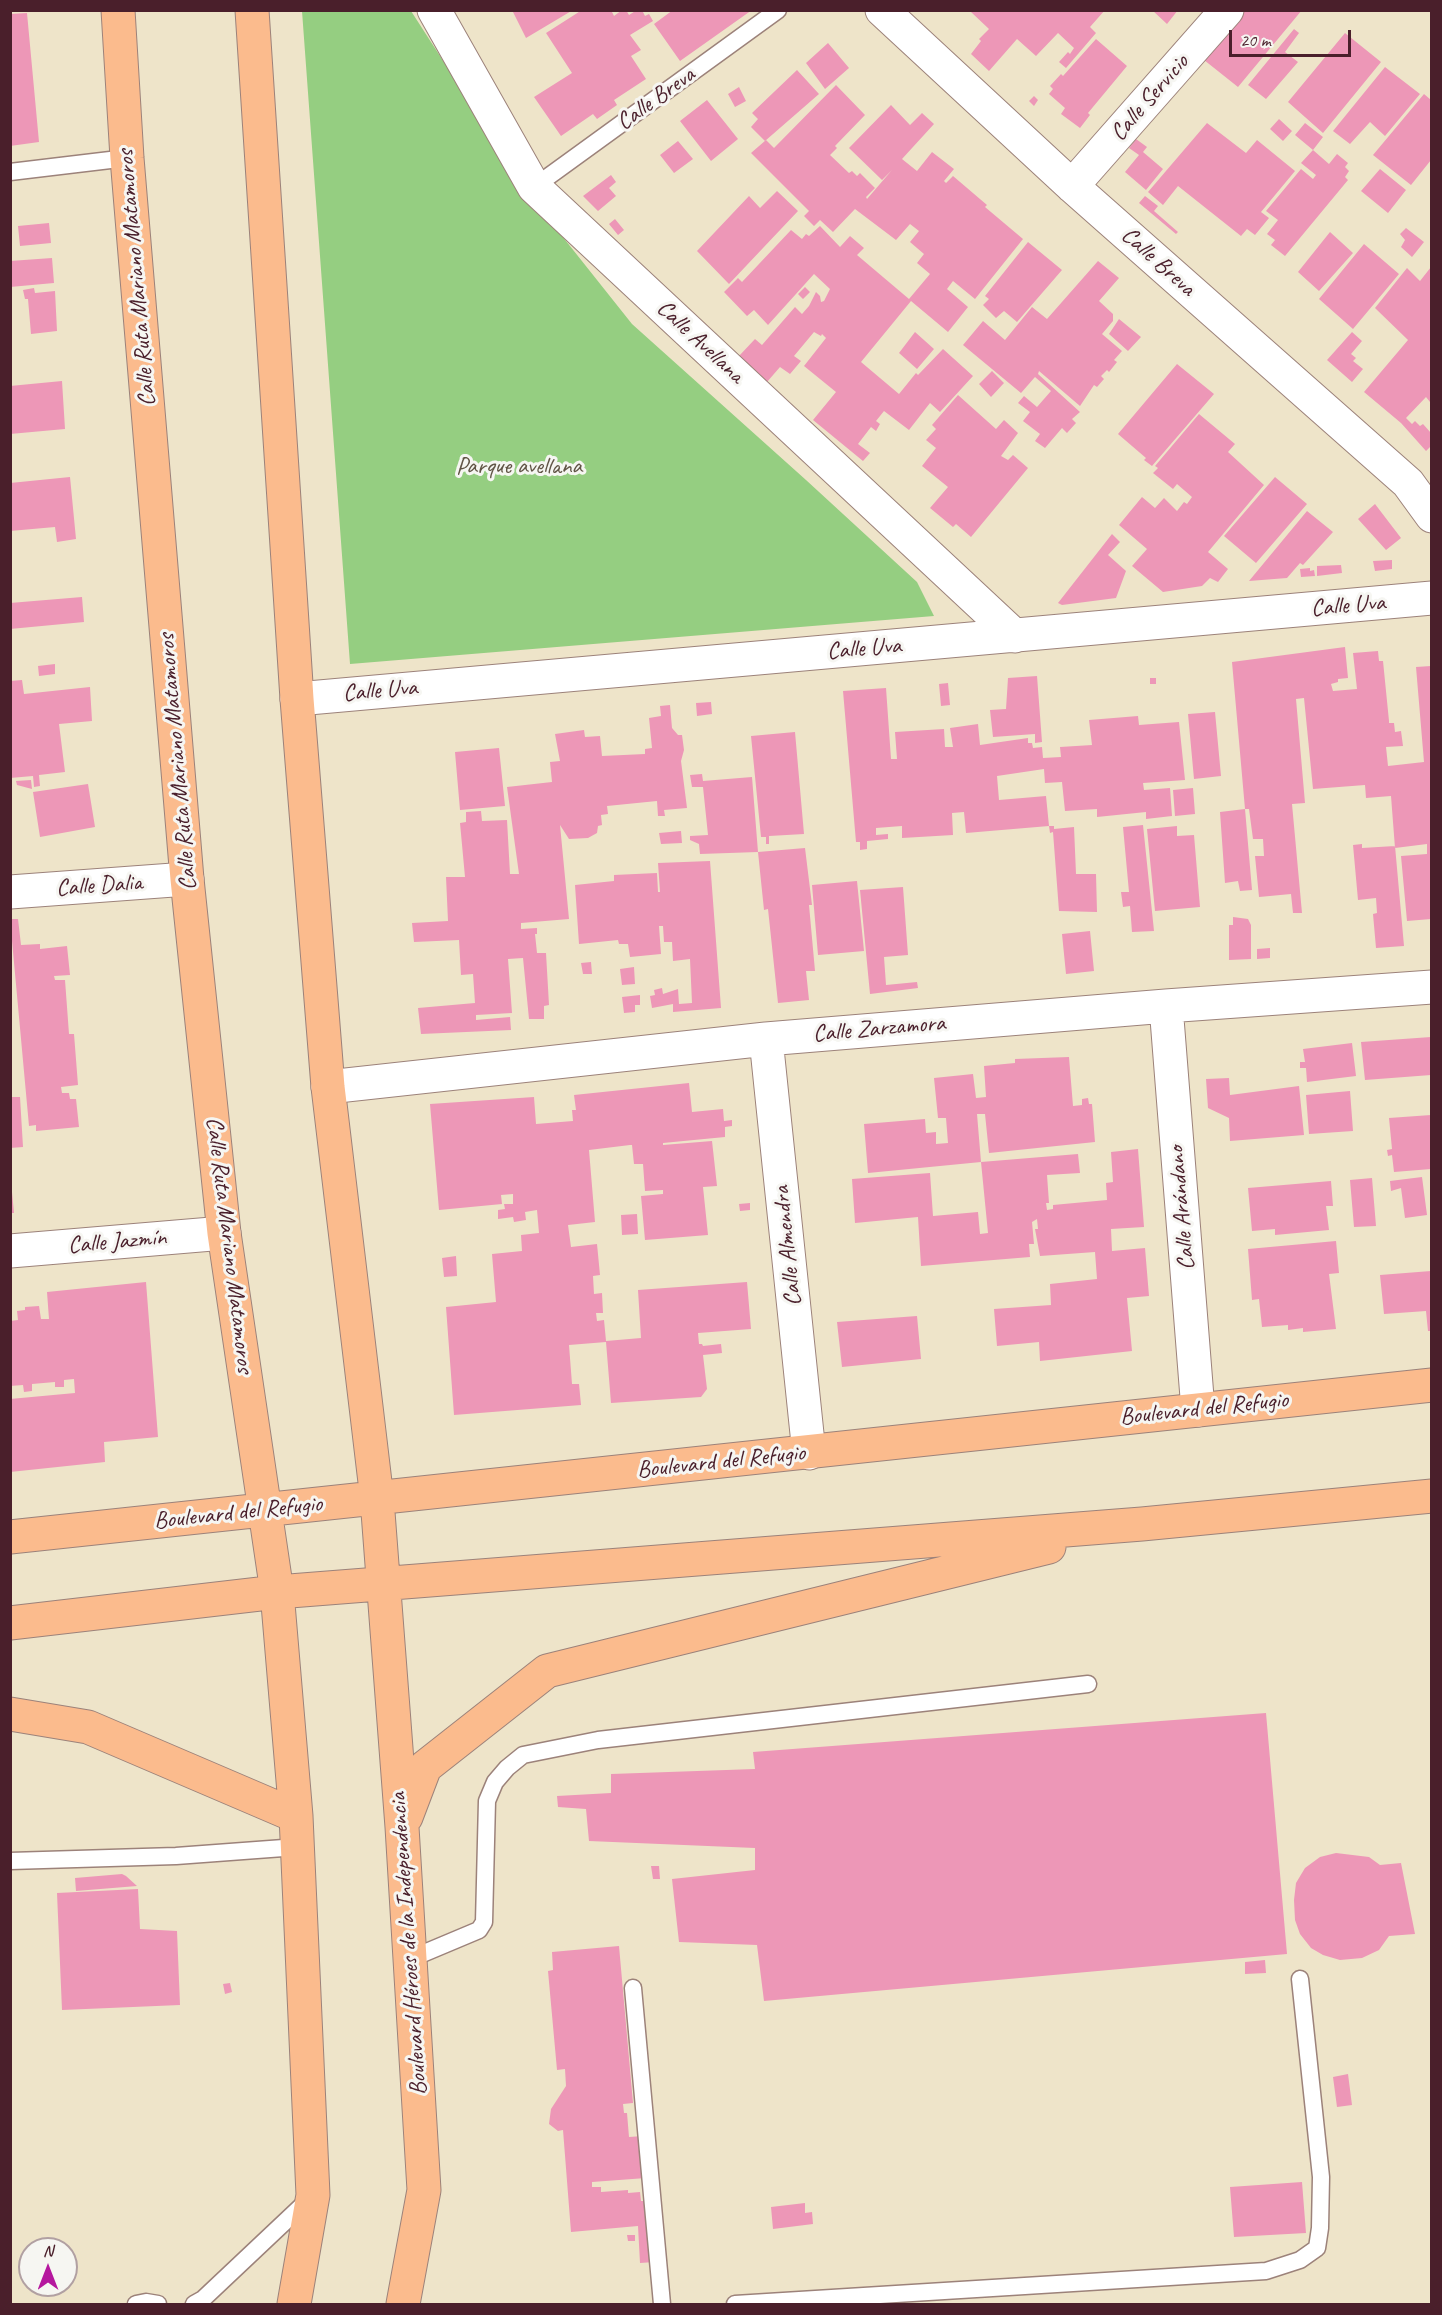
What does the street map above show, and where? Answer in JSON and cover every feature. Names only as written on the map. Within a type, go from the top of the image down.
[{"type":"main road","name":"Calle Ruta Mariano Matamoros","points":[[118,10],[127,158],[187,879],[225,1233],[277,1592]]},
{"type":"main road","points":[[252,10],[297,699],[328,1087],[376,1499]]},
{"type":"main road","name":"Boulevard del Refugio","points":[[10,1537],[1431,1385]]},
{"type":"main road","points":[[10,1623],[384,1582],[1142,1524],[1431,1496]]},
{"type":"main road","name":"Boulevard Héroes de la Independencia","points":[[376,1499],[402,1827],[424,2190],[404,2304]]},
{"type":"main road","points":[[402,1827],[425,1767],[547,1671],[1142,1524]]},
{"type":"main road","points":[[277,1592],[297,1831],[313,2195],[294,2304]]},
{"type":"main road","points":[[10,1714],[88,1727],[297,1831]]},
{"type":"street","name":"Calle Avellana","points":[[434,10],[534,187],[1015,636]]},
{"type":"street","name":"Calle Breva","points":[[882,10],[1072,186],[1408,483],[1431,516]]},
{"type":"street","name":"Calle Servicio","points":[[1072,186],[1227,10]]},
{"type":"street","name":"Calle Uva","points":[[297,699],[1431,598]]},
{"type":"street","name":"Calle Dalia","points":[[10,892],[187,879]]},
{"type":"street","name":"Calle Zarzamora","points":[[328,1087],[766,1038],[1431,987]]},
{"type":"street","name":"Calle Arándano","points":[[1166,1006],[1198,1410]]},
{"type":"street","name":"Calle Almendra","points":[[766,1038],[809,1453]]},
{"type":"street","name":"Calle Jazmín","points":[[10,1251],[225,1233]]},
{"type":"lane","name":"Calle Breva","points":[[534,187],[778,10]]},
{"type":"lane","points":[[10,172],[127,158]]},
{"type":"lane","points":[[410,1959],[479,1930],[484,1922],[487,1801],[495,1782],[507,1768],[524,1755],[598,1740],[1088,1684]]},
{"type":"lane","points":[[10,1861],[176,1856],[297,1831]]},
{"type":"lane","points":[[735,2304],[1266,2271],[1300,2260],[1317,2248],[1320,2229],[1321,2177],[1300,1979]]},
{"type":"lane","points":[[633,1988],[662,2304]]},
{"type":"lane","points":[[194,2304],[203,2299],[313,2195]]},
{"type":"lane","points":[[136,2304],[146,2302],[158,2304]]},
{"type":"green space","name":"Parque avellana","points":[[302,11],[411,11],[531,197],[632,324],[917,582],[934,616],[350,664]]},
{"type":"building","points":[[512,10],[573,10],[526,38]]},
{"type":"building","points":[[582,10],[611,10],[614,16],[622,10],[626,10],[629,15],[637,10],[642,10],[645,16],[649,14],[653,21],[630,35],[641,50],[631,56],[646,79],[614,100],[617,105],[597,119],[593,114],[561,136],[534,97],[572,73],[546,33]]},
{"type":"building","points":[[673,10],[752,10],[680,61],[654,24]]},
{"type":"building","points":[[972,10],[1105,10],[1090,27],[1096,33],[1066,68],[1059,62],[1074,48],[1058,33],[1036,56],[1017,39],[989,71],[971,54],[981,41],[979,39],[989,29],[971,12]]},
{"type":"building","points":[[1152,10],[1178,10],[1167,24]]},
{"type":"building","points":[[1238,10],[1302,10],[1238,87],[1199,56]]},
{"type":"building","points":[[27,13],[39,142],[10,146],[10,14]]},
{"type":"building","points":[[1294,29],[1299,33],[1285,52],[1298,62],[1266,99],[1248,85]]},
{"type":"building","points":[[1345,33],[1381,62],[1323,133],[1288,102]]},
{"type":"building","points":[[1096,39],[1127,66],[1088,113],[1090,115],[1080,128],[1061,114],[1065,108],[1049,94],[1053,89],[1050,86],[1061,74],[1063,76]]},
{"type":"building","points":[[828,43],[849,68],[825,89],[806,63]]},
{"type":"building","points":[[1385,67],[1420,94],[1385,136],[1370,122],[1350,144],[1333,131]]},
{"type":"building","points":[[797,70],[819,94],[765,141],[751,127],[758,119],[752,113]]},
{"type":"building","points":[[836,85],[865,115],[835,146],[837,148],[830,155],[849,173],[852,171],[857,176],[860,173],[875,188],[866,197],[867,199],[892,170],[882,180],[849,148],[891,105],[910,125],[922,113],[934,124],[902,159],[917,171],[932,152],[954,169],[944,181],[946,183],[953,176],[1023,239],[975,299],[953,281],[947,289],[968,307],[948,332],[911,301],[861,362],[899,394],[916,373],[918,375],[943,349],[973,376],[940,412],[930,403],[909,430],[884,411],[876,421],[880,424],[876,431],[871,427],[858,444],[870,453],[863,461],[813,420],[836,392],[804,366],[826,338],[822,334],[821,336],[814,332],[794,356],[801,361],[790,374],[780,367],[767,382],[739,356],[755,339],[762,345],[795,307],[802,314],[816,292],[821,302],[824,301],[830,289],[814,274],[768,325],[754,310],[747,316],[724,292],[738,278],[742,282],[791,230],[802,239],[820,226],[840,247],[850,236],[864,248],[857,255],[909,299],[930,274],[917,263],[924,254],[910,242],[919,231],[910,224],[896,240],[855,209],[833,232],[820,220],[814,226],[804,216],[809,211],[751,153],[766,140],[774,148]]},
{"type":"building","points":[[739,87],[746,101],[735,107],[728,94]]},
{"type":"building","points":[[1424,94],[1431,100],[1431,160],[1411,185],[1373,155]]},
{"type":"building","points":[[1034,96],[1038,100],[1034,106],[1029,101]]},
{"type":"building","points":[[707,100],[738,139],[711,161],[680,121]]},
{"type":"building","points":[[1279,119],[1292,131],[1283,141],[1270,129]]},
{"type":"building","points":[[1207,123],[1246,153],[1257,140],[1295,171],[1261,212],[1269,218],[1255,235],[1247,229],[1241,236],[1178,186],[1163,205],[1148,192]]},
{"type":"building","points":[[1305,123],[1323,137],[1313,150],[1295,135]]},
{"type":"building","points":[[1136,139],[1147,147],[1143,152],[1163,169],[1146,190],[1125,172],[1139,155],[1129,148]]},
{"type":"building","points":[[678,141],[693,159],[674,173],[660,155]]},
{"type":"building","points":[[1313,150],[1329,164],[1337,154],[1348,163],[1345,167],[1349,171],[1345,177],[1348,180],[1285,256],[1271,245],[1275,240],[1267,234],[1278,220],[1266,211],[1301,169],[1313,179],[1316,175],[1301,163]]},
{"type":"building","points":[[1380,169],[1406,190],[1388,213],[1361,191]]},
{"type":"building","points":[[611,175],[616,182],[609,188],[616,196],[598,211],[583,196]]},
{"type":"building","points":[[777,191],[798,211],[729,284],[697,251],[749,196],[760,208]]},
{"type":"building","points":[[1145,196],[1158,206],[1154,211],[1178,232],[1176,234],[1139,203]]},
{"type":"building","points":[[615,219],[624,230],[618,235],[609,224]]},
{"type":"building","points":[[49,223],[51,243],[20,246],[18,226]]},
{"type":"building","points":[[1406,228],[1424,242],[1412,257],[1401,247],[1405,240],[1400,234]]},
{"type":"building","points":[[1330,232],[1353,253],[1319,291],[1298,272]]},
{"type":"building","points":[[1028,242],[1062,270],[1017,322],[1004,311],[996,318],[983,305],[989,299],[985,296]]},
{"type":"building","points":[[1364,244],[1399,274],[1353,329],[1319,299]]},
{"type":"building","points":[[52,258],[54,283],[10,287],[10,261]]},
{"type":"building","points":[[1098,261],[1119,278],[1099,301],[1113,314],[1113,321],[1102,334],[1122,351],[1114,360],[1117,362],[1109,372],[1107,370],[1101,376],[1104,379],[1097,387],[1094,385],[1080,406],[1039,371],[1038,374],[1080,412],[1072,419],[1076,423],[1067,433],[1062,428],[1045,448],[1035,441],[1040,434],[1023,421],[1030,412],[1018,403],[1024,396],[1037,407],[1051,391],[1035,377],[1021,393],[963,345],[983,321],[1005,340],[1032,307],[1047,319]]},
{"type":"building","points":[[1431,267],[1431,401],[1426,397],[1406,418],[1412,424],[1415,421],[1420,426],[1423,424],[1431,433],[1431,446],[1426,451],[1401,423],[1364,392],[1408,340],[1375,308],[1407,268],[1420,281]]},
{"type":"building","points":[[805,287],[810,292],[803,299],[798,294]]},
{"type":"building","points":[[34,288],[35,293],[55,291],[57,331],[31,334],[28,299],[25,299],[23,290]]},
{"type":"building","points":[[1119,319],[1141,337],[1128,351],[1109,334]]},
{"type":"building","points":[[915,332],[934,349],[917,369],[899,353]]},
{"type":"building","points":[[1352,332],[1362,341],[1351,354],[1356,358],[1353,361],[1363,369],[1352,382],[1327,360]]},
{"type":"building","points":[[1177,364],[1214,394],[1152,466],[1118,434]]},
{"type":"building","points":[[992,371],[1004,383],[991,397],[979,384]]},
{"type":"building","points":[[62,381],[65,429],[10,434],[10,386]]},
{"type":"building","points":[[958,395],[996,429],[1004,420],[1018,433],[1001,456],[1008,460],[1013,455],[1028,468],[971,537],[956,524],[953,527],[930,508],[948,487],[922,466],[936,448],[926,440],[936,429],[932,425]]},
{"type":"building","points":[[1199,414],[1235,444],[1228,452],[1264,485],[1208,552],[1228,569],[1218,582],[1210,578],[1202,586],[1163,592],[1132,566],[1147,549],[1119,525],[1142,497],[1155,508],[1164,498],[1177,511],[1184,502],[1187,504],[1192,497],[1177,484],[1173,489],[1153,473],[1158,468],[1155,466]]},
{"type":"building","points":[[70,477],[76,539],[57,542],[55,527],[10,531],[10,483]]},
{"type":"building","points":[[1275,477],[1307,504],[1256,563],[1224,536]]},
{"type":"building","points":[[1375,504],[1401,538],[1386,550],[1358,519]]},
{"type":"building","points":[[1307,511],[1333,532],[1303,565],[1300,563],[1287,578],[1249,581]]},
{"type":"building","points":[[1112,534],[1120,542],[1108,555],[1126,571],[1116,598],[1062,605],[1058,603]]},
{"type":"building","points":[[1392,560],[1392,569],[1375,571],[1373,561]]},
{"type":"building","points":[[1341,565],[1342,573],[1317,576],[1317,566]]},
{"type":"building","points":[[1310,568],[1310,571],[1314,570],[1315,576],[1301,577],[1300,569]]},
{"type":"building","points":[[82,597],[84,622],[10,629],[10,603]]},
{"type":"building","points":[[1345,647],[1348,678],[1338,679],[1338,682],[1331,684],[1333,691],[1357,689],[1353,653],[1378,651],[1379,661],[1383,661],[1389,723],[1394,723],[1395,732],[1401,731],[1403,746],[1386,747],[1388,766],[1424,762],[1416,667],[1431,666],[1431,919],[1407,921],[1401,856],[1427,854],[1427,844],[1395,848],[1391,796],[1366,798],[1365,785],[1313,789],[1304,698],[1296,699],[1305,803],[1292,804],[1302,913],[1293,913],[1291,894],[1259,897],[1255,856],[1264,856],[1263,839],[1253,839],[1249,809],[1245,809],[1232,662]]},
{"type":"building","points":[[55,664],[55,674],[39,676],[38,666]]},
{"type":"building","points":[[1037,676],[1042,742],[1035,743],[1035,734],[993,737],[990,710],[1006,709],[1008,678]]},
{"type":"building","points":[[1150,678],[1156,678],[1156,684],[1150,684]]},
{"type":"building","points":[[22,680],[24,694],[90,687],[92,721],[59,724],[65,772],[39,775],[40,786],[34,787],[33,776],[10,778],[10,681]]},
{"type":"building","points":[[948,683],[950,705],[941,706],[939,684]]},
{"type":"building","points":[[886,688],[891,759],[897,759],[895,732],[944,729],[945,747],[953,747],[950,728],[978,724],[980,745],[1028,738],[1028,743],[1032,743],[1033,748],[1042,747],[1043,758],[1061,757],[1060,747],[1092,745],[1089,720],[1138,716],[1139,725],[1179,722],[1185,780],[1143,783],[1144,790],[1170,788],[1172,816],[1146,819],[1146,812],[1097,817],[1097,809],[1065,811],[1062,782],[1045,783],[1044,769],[997,776],[999,800],[1046,796],[1049,826],[966,833],[964,812],[952,813],[953,835],[902,838],[902,826],[876,828],[876,835],[888,834],[888,839],[867,841],[867,849],[860,850],[860,842],[856,842],[843,691]]},
{"type":"building","points":[[711,702],[712,714],[697,716],[696,703]]},
{"type":"building","points":[[670,705],[672,728],[678,735],[682,735],[684,750],[681,761],[687,808],[664,810],[665,816],[658,816],[657,801],[607,806],[608,814],[601,815],[602,825],[598,826],[597,833],[588,838],[569,839],[560,825],[569,919],[521,923],[521,929],[537,928],[537,934],[535,934],[537,953],[546,953],[549,1005],[544,1006],[544,1019],[529,1019],[523,958],[508,959],[512,1013],[476,1015],[476,1020],[510,1017],[511,1030],[421,1034],[418,1008],[475,1003],[473,974],[461,975],[459,940],[414,942],[412,923],[448,921],[446,877],[465,877],[460,823],[466,822],[466,812],[481,811],[482,821],[507,820],[510,874],[519,874],[507,787],[552,782],[550,762],[560,761],[555,734],[584,730],[585,737],[600,736],[602,756],[645,754],[645,749],[652,748],[649,718],[661,716],[660,706]]},
{"type":"building","points":[[1215,712],[1221,776],[1194,779],[1188,714]]},
{"type":"building","points":[[795,732],[804,834],[769,836],[769,844],[766,844],[766,837],[761,837],[751,736]]},
{"type":"building","points":[[499,748],[505,806],[460,810],[455,752]]},
{"type":"building","points":[[702,774],[703,781],[752,777],[758,852],[700,854],[699,844],[690,840],[690,836],[708,835],[703,787],[692,787],[690,775]]},
{"type":"building","points":[[31,780],[32,789],[17,785],[16,781]]},
{"type":"building","points":[[88,784],[95,827],[40,837],[33,792]]},
{"type":"building","points":[[1193,788],[1195,814],[1175,816],[1173,790]]},
{"type":"building","points":[[1245,809],[1252,890],[1240,891],[1238,881],[1225,883],[1220,812]]},
{"type":"building","points":[[1143,825],[1154,931],[1132,932],[1130,906],[1123,907],[1121,892],[1129,892],[1123,827]]},
{"type":"building","points":[[1049,826],[1054,826],[1054,829],[1074,827],[1076,874],[1096,874],[1097,912],[1059,911],[1053,832],[1050,833]]},
{"type":"building","points":[[1177,826],[1177,836],[1194,835],[1200,907],[1155,911],[1147,829]]},
{"type":"building","points":[[681,831],[682,843],[661,844],[659,833]]},
{"type":"building","points":[[1362,844],[1362,848],[1395,846],[1404,946],[1376,948],[1373,914],[1377,913],[1376,898],[1358,900],[1353,845]]},
{"type":"building","points":[[805,848],[812,905],[809,905],[815,971],[806,971],[809,1000],[778,1003],[768,909],[764,910],[758,852]]},
{"type":"building","points":[[710,861],[721,1008],[673,1012],[673,1004],[652,1008],[650,996],[655,995],[654,990],[662,988],[663,994],[678,989],[679,1004],[692,1003],[690,959],[673,961],[672,942],[664,942],[663,926],[659,926],[661,954],[630,957],[628,944],[619,944],[618,940],[579,944],[575,885],[614,881],[614,875],[657,873],[658,892],[660,892],[658,863]]},
{"type":"building","points":[[857,881],[864,951],[818,955],[812,885]]},
{"type":"building","points":[[903,887],[908,955],[884,957],[886,985],[917,982],[918,988],[870,994],[860,890]]},
{"type":"building","points":[[1233,917],[1248,919],[1251,925],[1251,959],[1229,960],[1229,925],[1233,925]]},
{"type":"building","points":[[10,919],[18,919],[21,945],[40,944],[40,949],[67,946],[70,975],[54,976],[55,980],[65,980],[69,1034],[74,1034],[78,1085],[61,1087],[62,1093],[69,1093],[70,1099],[76,1099],[79,1127],[36,1131],[36,1125],[29,1126]]},
{"type":"building","points":[[1090,931],[1094,971],[1066,974],[1062,934]]},
{"type":"building","points":[[1270,948],[1270,958],[1257,959],[1257,949]]},
{"type":"building","points":[[591,962],[592,974],[583,974],[581,963]]},
{"type":"building","points":[[634,967],[635,984],[622,985],[620,969]]},
{"type":"building","points":[[640,995],[640,1005],[635,1005],[635,1012],[624,1013],[622,997]]},
{"type":"building","points":[[1431,1037],[1431,1075],[1365,1080],[1361,1042]]},
{"type":"building","points":[[1352,1043],[1356,1076],[1307,1082],[1306,1068],[1300,1068],[1300,1062],[1305,1062],[1303,1049]]},
{"type":"building","points":[[1069,1057],[1073,1106],[1082,1105],[1082,1099],[1088,1098],[1089,1104],[1092,1104],[1095,1142],[989,1153],[985,1114],[977,1114],[981,1162],[868,1173],[864,1124],[925,1119],[926,1133],[936,1132],[936,1144],[948,1143],[946,1118],[938,1118],[934,1078],[973,1074],[976,1098],[986,1097],[984,1066],[1015,1063],[1015,1059]]},
{"type":"building","points":[[1229,1078],[1230,1095],[1299,1086],[1304,1135],[1230,1141],[1229,1118],[1208,1108],[1206,1079]]},
{"type":"building","points":[[689,1083],[692,1112],[723,1109],[724,1121],[732,1120],[732,1126],[725,1127],[725,1137],[663,1143],[663,1145],[712,1141],[717,1186],[703,1187],[708,1235],[645,1240],[641,1196],[663,1194],[663,1190],[645,1191],[643,1164],[634,1164],[632,1145],[630,1145],[589,1150],[595,1222],[568,1225],[571,1247],[597,1244],[600,1275],[593,1276],[594,1294],[602,1293],[603,1313],[596,1313],[597,1321],[604,1320],[606,1341],[641,1338],[638,1290],[747,1282],[751,1329],[698,1333],[699,1344],[703,1346],[721,1344],[722,1353],[703,1355],[707,1389],[701,1397],[611,1403],[606,1342],[569,1345],[572,1384],[579,1384],[581,1405],[454,1415],[446,1307],[496,1302],[492,1254],[522,1251],[521,1235],[539,1233],[537,1210],[525,1212],[526,1220],[514,1222],[513,1217],[498,1219],[498,1210],[505,1209],[504,1204],[513,1204],[513,1194],[501,1195],[502,1204],[439,1210],[430,1104],[534,1097],[536,1124],[573,1121],[572,1110],[576,1110],[574,1095]]},
{"type":"building","points":[[1350,1091],[1353,1131],[1309,1134],[1306,1095]]},
{"type":"building","points":[[10,1097],[20,1097],[23,1147],[10,1148]]},
{"type":"building","points":[[1431,1115],[1431,1169],[1394,1172],[1392,1155],[1388,1156],[1387,1150],[1392,1149],[1389,1118]]},
{"type":"building","points":[[1138,1149],[1144,1227],[1111,1229],[1112,1251],[1145,1248],[1149,1296],[1127,1298],[1132,1351],[1040,1361],[1039,1342],[997,1346],[994,1309],[1051,1305],[1050,1284],[1097,1279],[1095,1252],[1040,1256],[1035,1229],[1038,1229],[1037,1219],[1032,1222],[1034,1244],[1029,1244],[1030,1257],[921,1266],[918,1217],[855,1223],[852,1179],[930,1173],[933,1216],[978,1212],[980,1234],[988,1233],[981,1162],[1078,1154],[1080,1173],[1047,1175],[1049,1203],[1046,1203],[1047,1210],[1053,1209],[1053,1205],[1107,1200],[1106,1183],[1113,1182],[1111,1152]]},
{"type":"building","points":[[1422,1177],[1427,1215],[1405,1218],[1401,1188],[1391,1191],[1390,1181]]},
{"type":"building","points":[[1372,1178],[1376,1226],[1354,1227],[1350,1180]]},
{"type":"building","points":[[1331,1181],[1333,1206],[1326,1206],[1329,1230],[1275,1235],[1275,1229],[1252,1231],[1248,1188]]},
{"type":"building","points":[[10,1192],[12,1192],[14,1213],[10,1213]]},
{"type":"building","points":[[750,1203],[750,1210],[740,1211],[739,1204]]},
{"type":"building","points":[[637,1214],[638,1234],[622,1235],[621,1215]]},
{"type":"building","points":[[1336,1241],[1339,1273],[1329,1274],[1336,1329],[1303,1332],[1303,1328],[1288,1330],[1288,1325],[1262,1327],[1259,1299],[1252,1300],[1248,1249]]},
{"type":"building","points":[[456,1256],[457,1276],[444,1277],[442,1258]]},
{"type":"building","points":[[1431,1271],[1431,1331],[1428,1331],[1426,1311],[1384,1314],[1380,1275]]},
{"type":"building","points":[[146,1282],[158,1437],[104,1442],[105,1462],[10,1472],[10,1399],[75,1393],[74,1379],[64,1380],[64,1387],[55,1387],[55,1382],[32,1384],[32,1391],[24,1392],[23,1385],[10,1386],[10,1321],[18,1320],[17,1311],[25,1310],[25,1307],[39,1306],[41,1319],[49,1319],[47,1292]]},
{"type":"building","points":[[917,1316],[921,1359],[842,1367],[837,1322]]},
{"type":"building","points":[[1266,1713],[1287,1954],[764,2001],[757,1945],[679,1942],[672,1879],[755,1870],[755,1848],[589,1841],[586,1809],[558,1807],[557,1796],[611,1793],[611,1774],[755,1769],[753,1752]]},
{"type":"building","points":[[1336,1853],[1369,1857],[1380,1865],[1401,1863],[1415,1934],[1389,1936],[1379,1950],[1362,1958],[1340,1960],[1323,1955],[1311,1948],[1300,1934],[1295,1920],[1296,1883],[1305,1868],[1320,1857]]},
{"type":"building","points":[[651,1866],[659,1866],[660,1879],[653,1879]]},
{"type":"building","points":[[122,1874],[137,1886],[76,1891],[75,1878]]},
{"type":"building","points":[[138,1889],[140,1929],[177,1931],[180,2005],[62,2010],[57,1893]]},
{"type":"building","points":[[619,1946],[633,2103],[623,2104],[624,2113],[627,2113],[629,2137],[643,2136],[646,2178],[592,2182],[592,2187],[601,2187],[601,2192],[628,2190],[628,2193],[640,2192],[641,2201],[648,2201],[654,2262],[640,2263],[638,2226],[571,2232],[563,2130],[558,2131],[549,2124],[551,2109],[566,2086],[565,2069],[557,2070],[548,1971],[553,1970],[552,1952]]},
{"type":"building","points":[[1265,1960],[1266,1973],[1245,1974],[1245,1962]]},
{"type":"building","points":[[230,1983],[232,1992],[225,1994],[223,1984]]},
{"type":"building","points":[[1348,2074],[1352,2105],[1337,2107],[1333,2077]]},
{"type":"building","points":[[1302,2182],[1306,2233],[1234,2237],[1230,2187]]},
{"type":"building","points":[[805,2203],[805,2213],[812,2212],[813,2224],[773,2229],[771,2207]]},
{"type":"building","points":[[627,2235],[635,2235],[635,2241],[628,2241]]}]
